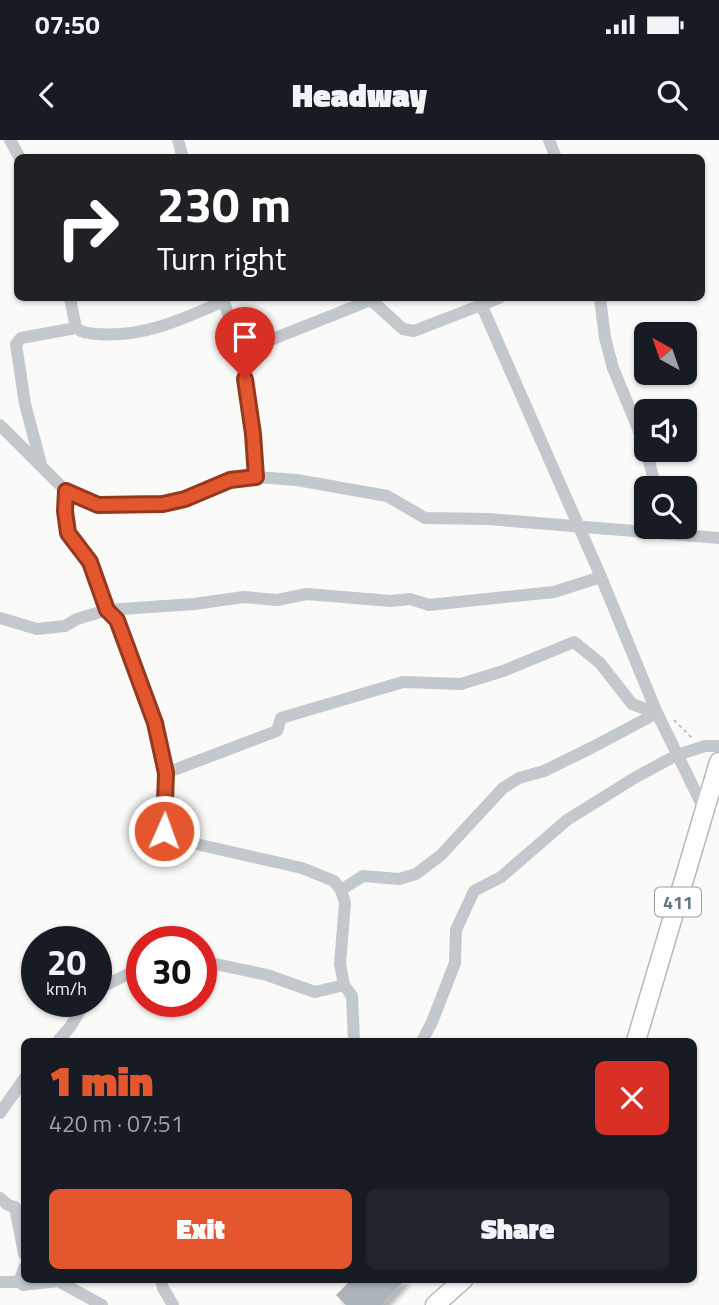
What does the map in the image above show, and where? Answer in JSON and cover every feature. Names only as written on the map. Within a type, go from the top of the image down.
[{"type":"highway","name":"411","points":[[637,1038],[719,762]]},
{"type":"highway","points":[[435,1305],[460,1283]]},
{"type":"street","points":[[71,301],[76,328]]},
{"type":"street","points":[[41,467],[25,404],[16,344],[21,338],[76,328],[82,332],[118,336],[169,325],[220,301]]},
{"type":"street","points":[[225,301],[240,352],[253,434],[256,477]]},
{"type":"street","points":[[240,352],[368,301]]},
{"type":"street","points":[[372,301],[402,330],[414,331],[490,301]]},
{"type":"street","points":[[600,301],[605,338],[613,369],[634,420]]},
{"type":"street","points":[[481,304],[601,577],[657,713],[705,811]]},
{"type":"street","points":[[0,425],[66,491],[98,505],[163,504],[185,499],[230,480],[256,477],[297,480],[387,496],[425,518],[634,528]]},
{"type":"street","points":[[66,491],[68,533],[90,562],[107,610],[117,620],[155,723],[166,773],[164,831],[174,839],[302,868],[334,881],[341,890],[345,903],[341,964],[344,985],[352,996],[354,1038]]},
{"type":"street","points":[[697,535],[719,538]]},
{"type":"street","points":[[0,618],[37,629],[65,626],[77,619],[107,610],[194,604],[244,597],[277,600],[307,594],[391,601],[410,599],[429,605],[554,592],[601,577]]},
{"type":"street","points":[[166,773],[278,731],[282,718],[403,682],[461,684],[503,671],[574,642],[600,663],[632,704],[657,713]]},
{"type":"street","points":[[341,890],[363,876],[399,879],[416,874],[441,855],[503,788],[519,778],[544,771],[592,748],[657,713]]},
{"type":"street","points":[[424,1038],[455,963],[456,930],[474,891],[500,877],[567,820],[636,777],[677,755],[719,746]]},
{"type":"street","points":[[217,964],[267,975],[315,992],[344,985]]},
{"type":"street","points":[[61,1038],[76,1017]]},
{"type":"street","points":[[0,1112],[21,1083]]},
{"type":"street","points":[[0,1198],[8,1205],[20,1205]]},
{"type":"street","points":[[19,1282],[21,1277]]},
{"type":"street","points":[[0,1282],[19,1282],[23,1286],[37,1283]]},
{"type":"street","points":[[62,1283],[102,1305]]},
{"type":"street","points":[[162,1283],[173,1305]]},
{"type":"path","points":[[657,713],[675,720],[700,748]]},
{"type":"building","points":[[348,1283],[402,1283],[382,1305],[346,1305],[336,1295]]},
{"type":"route","points":[[164,831],[166,773],[155,723],[117,620],[107,610],[90,562],[68,533],[66,491],[98,505],[163,504],[185,499],[230,480],[256,477],[245,379]]}]
